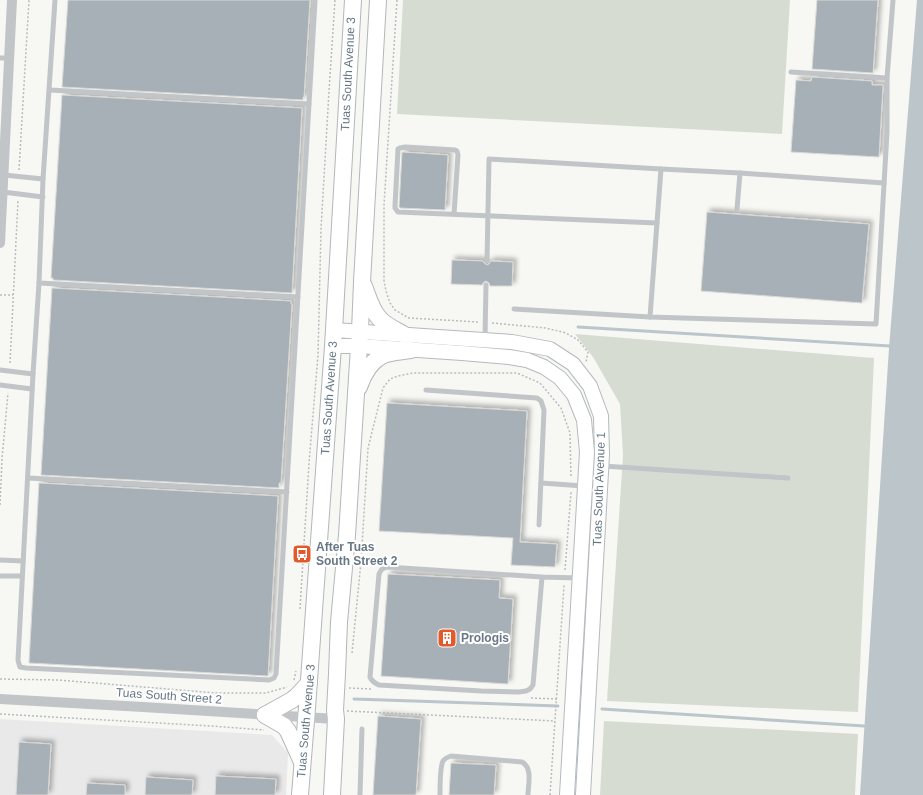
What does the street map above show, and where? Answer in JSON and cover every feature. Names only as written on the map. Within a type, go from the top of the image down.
[{"type":"main road","name":"Tuas South Avenue 3","points":[[300,795],[307,717],[302,682],[333,338],[353,0]]},
{"type":"main road","name":"Tuas South Avenue 3","points":[[332,795],[341,715],[335,710],[339,622],[347,535],[360,339],[378,0]]},
{"type":"main road","points":[[362,280],[375,312],[380,320],[403,334]]},
{"type":"main road","name":"Tuas South Avenue 1","points":[[333,338],[360,339],[403,334],[512,342],[550,349],[573,364],[590,386],[601,416],[602,466],[583,795]]},
{"type":"main road","name":"Tuas South Avenue 1","points":[[360,339],[412,350],[509,357],[527,360],[544,367],[560,378],[574,395],[584,420],[587,452],[567,795]]},
{"type":"main road","points":[[356,398],[361,381],[371,363],[385,354],[412,350]]},
{"type":"main road","points":[[265,722],[297,696],[302,682]]},
{"type":"main road","points":[[265,722],[284,726],[288,731],[303,763]]},
{"type":"street","points":[[0,243],[4,175],[2,142],[5,58],[12,0]]},
{"type":"street","name":"Tuas South Street 2","points":[[0,699],[265,722],[341,715]]},
{"type":"lane","points":[[54,0],[22,576],[19,664],[20,667],[26,668],[269,680],[272,680],[276,674],[315,0]]},
{"type":"lane","points":[[514,309],[650,317],[876,324],[887,132],[887,78],[893,0]]},
{"type":"lane","points":[[791,72],[887,78]]},
{"type":"lane","points":[[50,90],[309,104]]},
{"type":"lane","points":[[454,214],[457,151],[405,147],[398,149],[395,208],[398,212],[657,223]]},
{"type":"lane","points":[[487,261],[489,159],[661,170],[740,173],[884,183]]},
{"type":"lane","points":[[650,317],[661,170]]},
{"type":"lane","points":[[737,209],[740,173]]},
{"type":"lane","points":[[4,175],[43,179]]},
{"type":"lane","points":[[3,192],[43,197]]},
{"type":"lane","points":[[39,283],[298,297]]},
{"type":"lane","points":[[485,340],[486,286]]},
{"type":"lane","points":[[0,370],[33,374]]},
{"type":"lane","points":[[0,385],[32,389]]},
{"type":"lane","points":[[426,390],[536,398],[541,401],[544,410],[540,525]]},
{"type":"lane","points":[[602,466],[788,478]]},
{"type":"lane","points":[[28,478],[287,492]]},
{"type":"lane","points":[[541,483],[585,486]]},
{"type":"lane","points":[[0,560],[23,561]]},
{"type":"lane","points":[[542,577],[533,685],[530,689],[526,691],[481,691],[379,685],[374,683],[370,677],[379,574],[383,568],[388,567],[580,578]]},
{"type":"lane","points":[[0,576],[22,576]]},
{"type":"lane","points":[[360,795],[362,729]]},
{"type":"lane","points":[[440,795],[443,760],[451,756],[522,762],[525,764],[529,774],[528,795]]},
{"type":"path","points":[[19,177],[29,0]]},
{"type":"path","points":[[300,612],[309,463],[318,356],[321,229],[328,99],[336,0]]},
{"type":"path","points":[[395,310],[390,303],[384,281],[384,212],[397,0]]},
{"type":"path","points":[[10,371],[18,194]]},
{"type":"path","points":[[0,295],[13,295]]},
{"type":"path","points":[[351,659],[361,562],[368,448],[383,388],[390,379]]},
{"type":"path","points":[[0,505],[9,386]]},
{"type":"path","points":[[297,668],[302,682]]},
{"type":"path","points":[[0,679],[58,680],[216,693],[266,693],[286,688],[290,684]]},
{"type":"path","points":[[0,714],[211,726],[265,722]]},
{"type":"path","points":[[341,715],[555,722]]},
{"type":"shaded area","points":[[403,0],[790,0],[782,134],[397,114]]},
{"type":"shaded area","points":[[917,0],[923,0],[923,795],[860,795],[889,348]]},
{"type":"shaded area","points":[[575,334],[874,358],[858,712],[607,701],[623,455],[620,404],[593,357]]},
{"type":"shaded area","points":[[0,719],[272,735],[288,753],[286,795],[0,795]]},
{"type":"shaded area","points":[[604,721],[858,734],[855,795],[600,795]]},
{"type":"building","points":[[68,0],[310,0],[303,100],[62,87]]},
{"type":"building","points":[[817,0],[878,0],[873,73],[812,69]]},
{"type":"building","points":[[812,77],[872,81],[872,85],[883,85],[879,157],[791,152],[796,80],[811,81]]},
{"type":"building","points":[[62,95],[302,108],[292,293],[53,280],[53,278],[51,278]]},
{"type":"building","points":[[402,152],[448,155],[445,210],[399,207]]},
{"type":"building","points":[[707,212],[869,224],[862,303],[701,291]]},
{"type":"building","points":[[452,260],[483,261],[487,265],[491,261],[513,262],[512,286],[490,286],[486,281],[482,285],[451,284]]},
{"type":"building","points":[[52,288],[291,301],[281,483],[279,483],[279,488],[41,475]]},
{"type":"building","points":[[387,403],[527,411],[520,542],[557,544],[555,567],[511,565],[513,538],[379,531]]},
{"type":"building","points":[[39,483],[278,496],[268,676],[29,663]]},
{"type":"building","name":"Prologis","points":[[388,574],[500,580],[499,598],[513,599],[508,684],[381,676]]},
{"type":"building","points":[[378,716],[421,719],[416,795],[373,795]]},
{"type":"building","points":[[19,742],[51,744],[48,795],[16,795]]},
{"type":"building","points":[[451,763],[496,765],[494,795],[449,795]]},
{"type":"building","points":[[216,776],[276,779],[275,795],[215,795]]},
{"type":"building","points":[[146,777],[193,780],[192,795],[145,795]]},
{"type":"building","points":[[87,783],[125,785],[125,795],[86,795]]},
{"type":"waterway","points":[[578,327],[890,346]]},
{"type":"waterway","points":[[354,699],[558,706]]},
{"type":"waterway","points":[[602,709],[864,726]]},
{"type":"place","name":"After Tuas South Street 2","points":[[302,554]]},
{"type":"place","name":"Prologis","points":[[447,638]]}]
